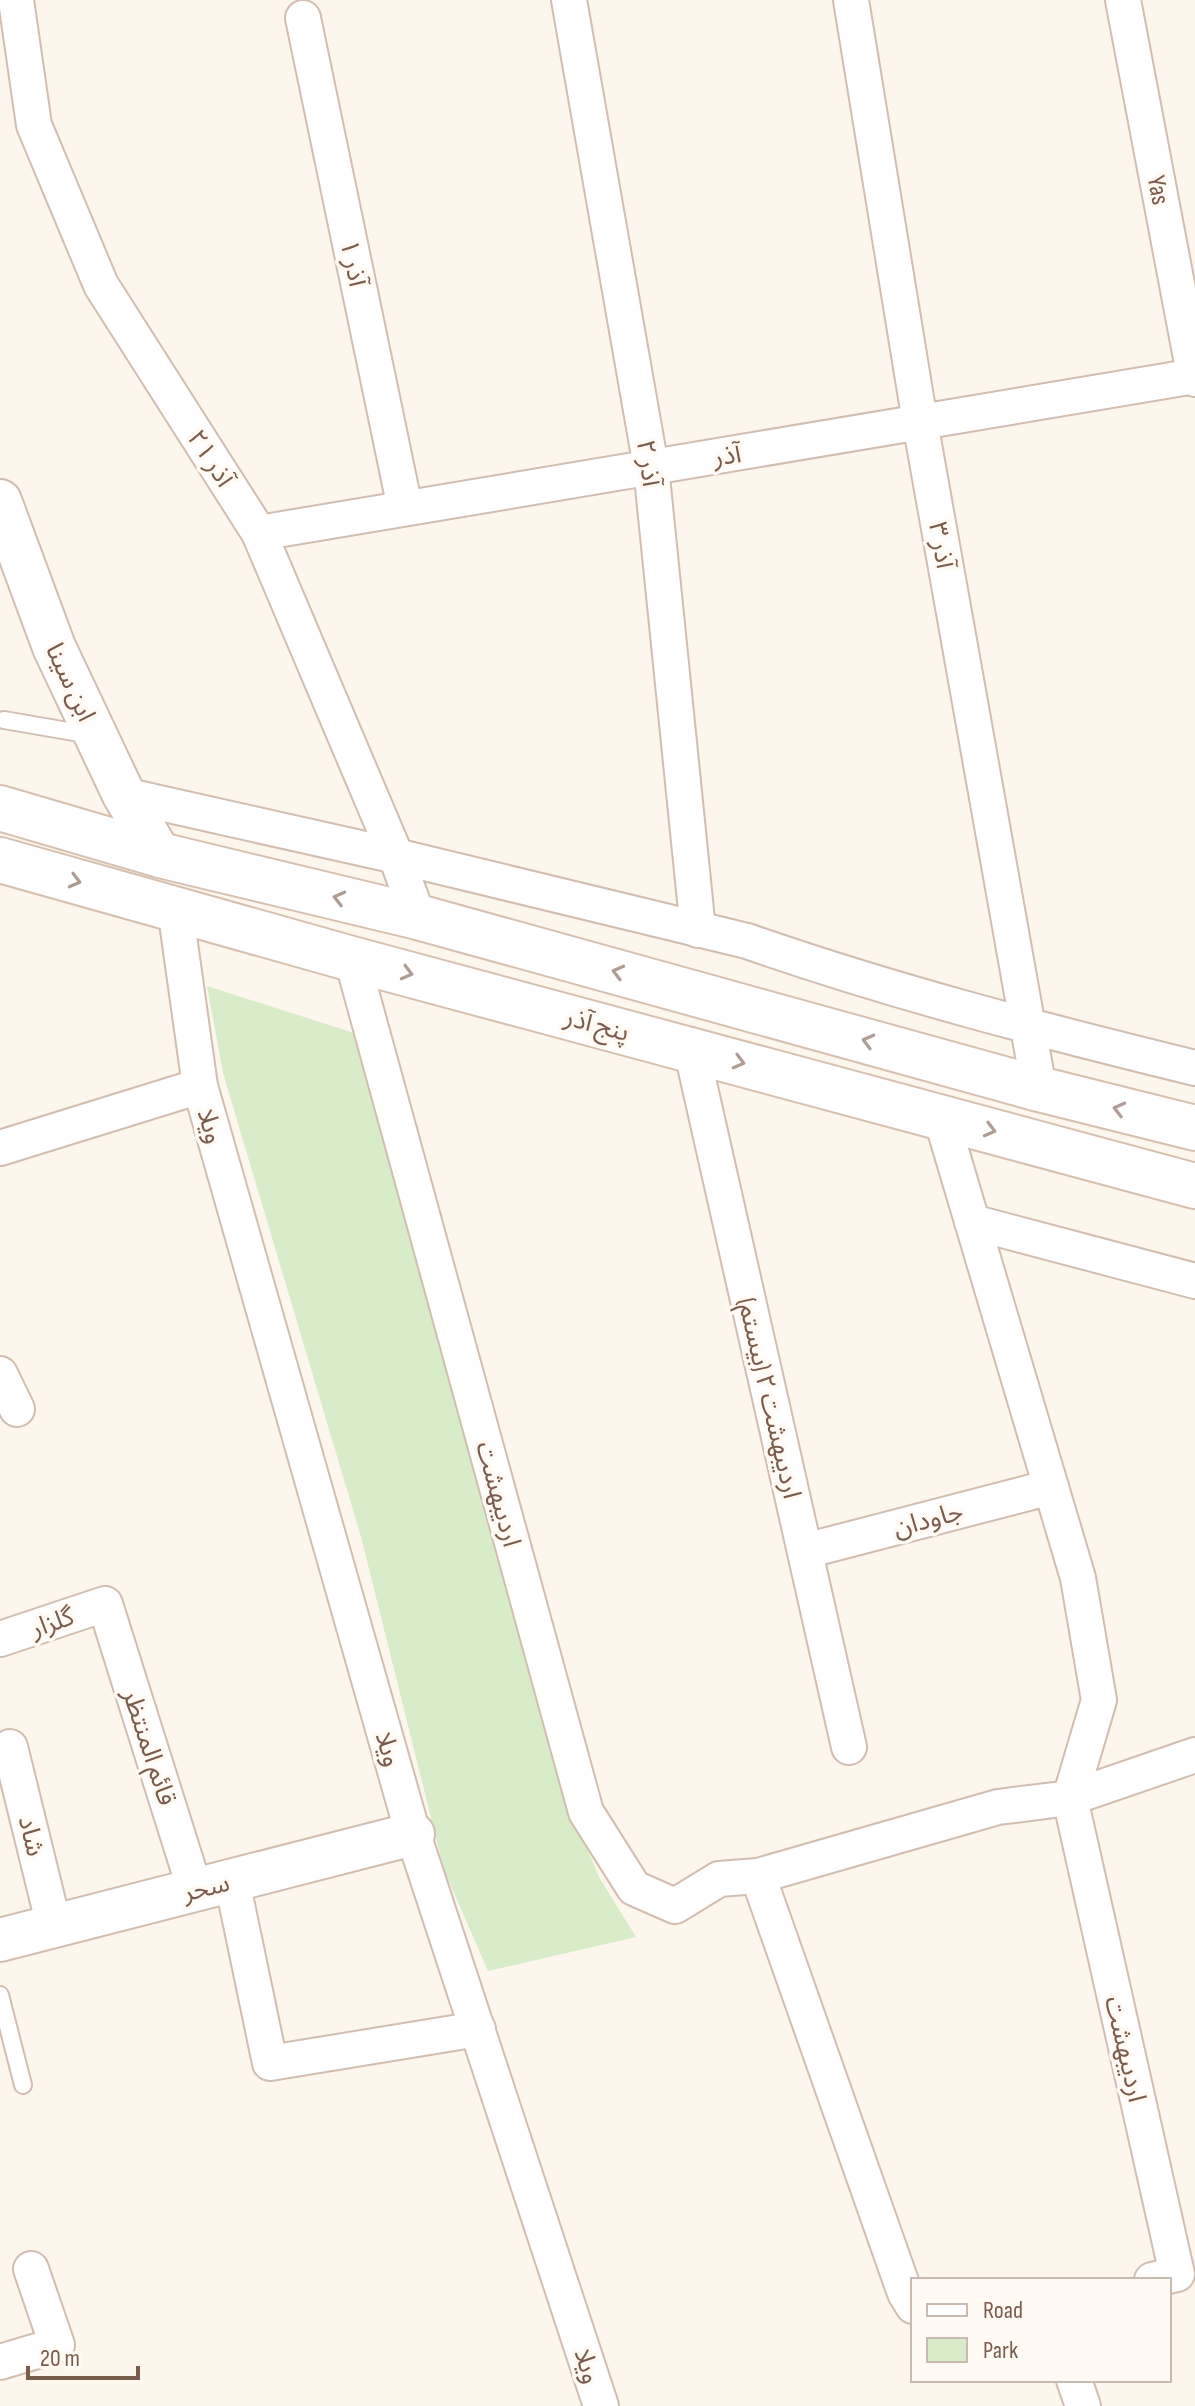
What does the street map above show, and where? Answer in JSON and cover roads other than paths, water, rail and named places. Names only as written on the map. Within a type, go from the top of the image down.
[{"type":"main road","points":[[0,808],[160,855],[418,917],[1039,1089],[1195,1128]]},
{"type":"main road","name":"پنج آذر","points":[[0,860],[352,959],[1195,1186]]},
{"type":"street","name":"آذر ۲۱","points":[[16,0],[34,125],[101,285],[259,533],[396,856],[418,917]]},
{"type":"street","name":"آذر ۲","points":[[569,0],[651,467],[698,930]]},
{"type":"street","name":"آذر ۳","points":[[851,0],[920,422],[1039,1089]]},
{"type":"street","name":"Yas","points":[[1123,0],[1195,377]]},
{"type":"street","name":"آذر ۱","points":[[303,18],[405,508]]},
{"type":"street","name":"آذر","points":[[259,533],[1195,377]]},
{"type":"street","name":"ابن سینا","points":[[0,501],[54,647],[124,795],[160,855]]},
{"type":"street","points":[[124,795],[396,856],[747,941],[1029,1027],[1195,1068]]},
{"type":"street","name":"ویلا","points":[[175,908],[200,1086],[413,1834],[601,2406]]},
{"type":"street","name":"اردیبهشت","points":[[352,959],[586,1812],[634,1888],[675,1906],[719,1879],[758,1876],[998,1807],[1070,1798]]},
{"type":"street","name":"اردیبهشت ۲ (بیستم)","points":[[691,1048],[849,1747]]},
{"type":"street","name":"ویلا","points":[[0,1148],[200,1086]]},
{"type":"street","name":"اردیبهشت","points":[[941,1117],[1078,1578],[1099,1700],[1070,1798],[1177,2274],[1160,2278]]},
{"type":"street","points":[[972,1222],[1195,1281]]},
{"type":"street","points":[[0,1374],[17,1409]]},
{"type":"street","name":"جاودان","points":[[805,1551],[1051,1487]]},
{"type":"street","name":"گلزار","points":[[0,1639],[105,1604]]},
{"type":"street","name":"قائم المنتظر","points":[[105,1604],[214,1885],[270,2063],[478,2029]]},
{"type":"street","name":"شاد","points":[[10,1747],[54,1926]]},
{"type":"street","points":[[1070,1798],[1195,1755]]},
{"type":"street","name":"سحر","points":[[0,1940],[413,1834]]},
{"type":"street","points":[[758,1876],[911,2302]]},
{"type":"street","points":[[0,2362],[57,2345],[31,2269]]},
{"type":"street","points":[[1075,2382],[1083,2406]]},
{"type":"lane","points":[[4,720],[96,736]]},
{"type":"lane","points":[[0,1995],[23,2085]]}]
